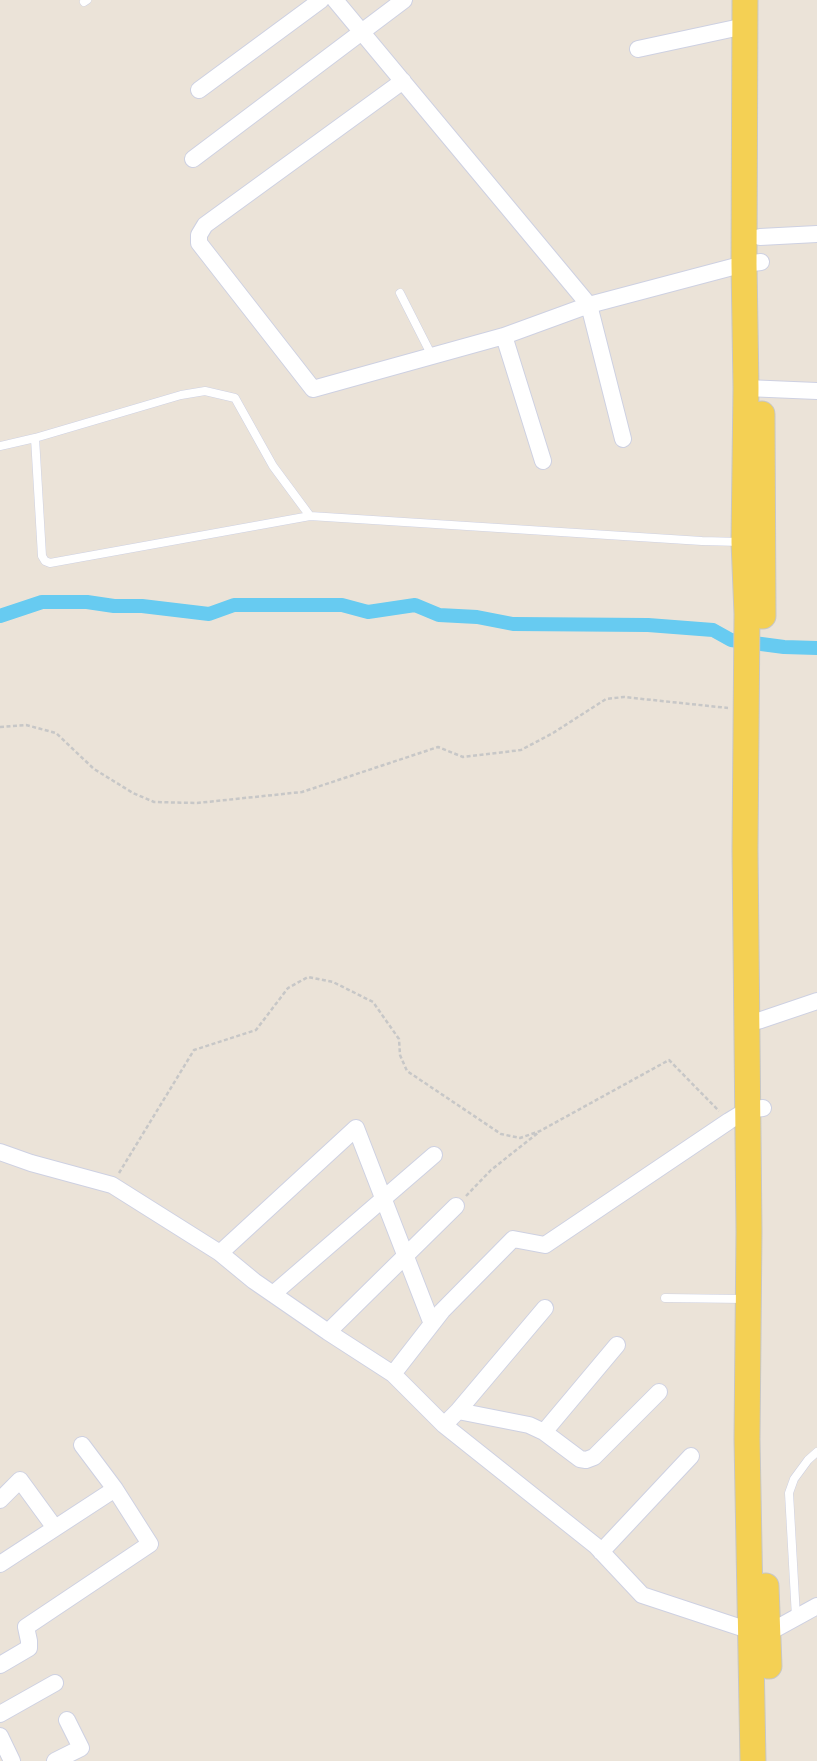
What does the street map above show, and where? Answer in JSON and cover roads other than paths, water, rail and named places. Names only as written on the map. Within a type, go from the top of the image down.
[{"type":"main road","points":[[745,0],[752,263],[755,614],[752,694],[753,1022],[746,1113],[747,1439],[759,1632],[770,1761]]},
{"type":"main road","points":[[752,263],[760,237],[761,0]]},
{"type":"main road","points":[[746,1113],[765,1231],[764,1545],[753,1761]]},
{"type":"street","points":[[199,90],[321,0]]},
{"type":"street","points":[[335,0],[589,305],[624,438]]},
{"type":"street","points":[[193,159],[404,0]]},
{"type":"street","points":[[638,49],[745,26]]},
{"type":"street","points":[[403,81],[206,225],[199,235],[199,243],[313,389],[504,336],[589,305],[752,263]]},
{"type":"street","points":[[760,237],[817,234]]},
{"type":"street","points":[[504,336],[543,462]]},
{"type":"street","points":[[754,388],[817,391]]},
{"type":"street","points":[[753,1022],[817,1000]]},
{"type":"street","points":[[393,1374],[442,1311],[513,1239],[545,1245],[746,1113]]},
{"type":"street","points":[[220,1253],[356,1128],[432,1324]]},
{"type":"street","points":[[0,1152],[31,1163],[112,1185],[220,1253],[273,1294],[393,1374],[444,1425],[601,1552],[642,1595],[759,1632],[817,1606]]},
{"type":"street","points":[[273,1294],[434,1155]]},
{"type":"street","points":[[328,1332],[456,1206]]},
{"type":"street","points":[[444,1425],[546,1308]]},
{"type":"street","points":[[544,1432],[617,1345]]},
{"type":"street","points":[[458,1411],[529,1425],[544,1432],[580,1459],[586,1460],[594,1457],[659,1392]]},
{"type":"street","points":[[0,1664],[29,1648],[26,1627],[150,1544],[115,1489],[82,1445]]},
{"type":"street","points":[[601,1552],[691,1456]]},
{"type":"street","points":[[0,1500],[20,1480],[55,1528]]},
{"type":"street","points":[[0,1564],[115,1489]]},
{"type":"street","points":[[0,1714],[55,1683]]},
{"type":"street","points":[[55,1761],[81,1748],[67,1720]]},
{"type":"street","points":[[0,1736],[12,1761]]},
{"type":"lane","points":[[400,293],[432,356]]},
{"type":"lane","points":[[0,446],[35,438],[181,395],[205,391],[222,394],[235,398],[273,466],[310,516]]},
{"type":"lane","points":[[35,438],[42,556],[50,563],[310,516],[702,541],[754,542]]},
{"type":"lane","points":[[665,1298],[748,1299]]},
{"type":"lane","points":[[796,1617],[789,1493],[794,1478],[817,1452]]},
{"type":"waterway","points":[[0,616],[42,602],[87,602],[209,614],[234,605],[342,605],[368,612],[415,605],[439,615],[477,617],[513,624],[648,625],[713,630],[731,640],[784,647],[817,648]]}]
